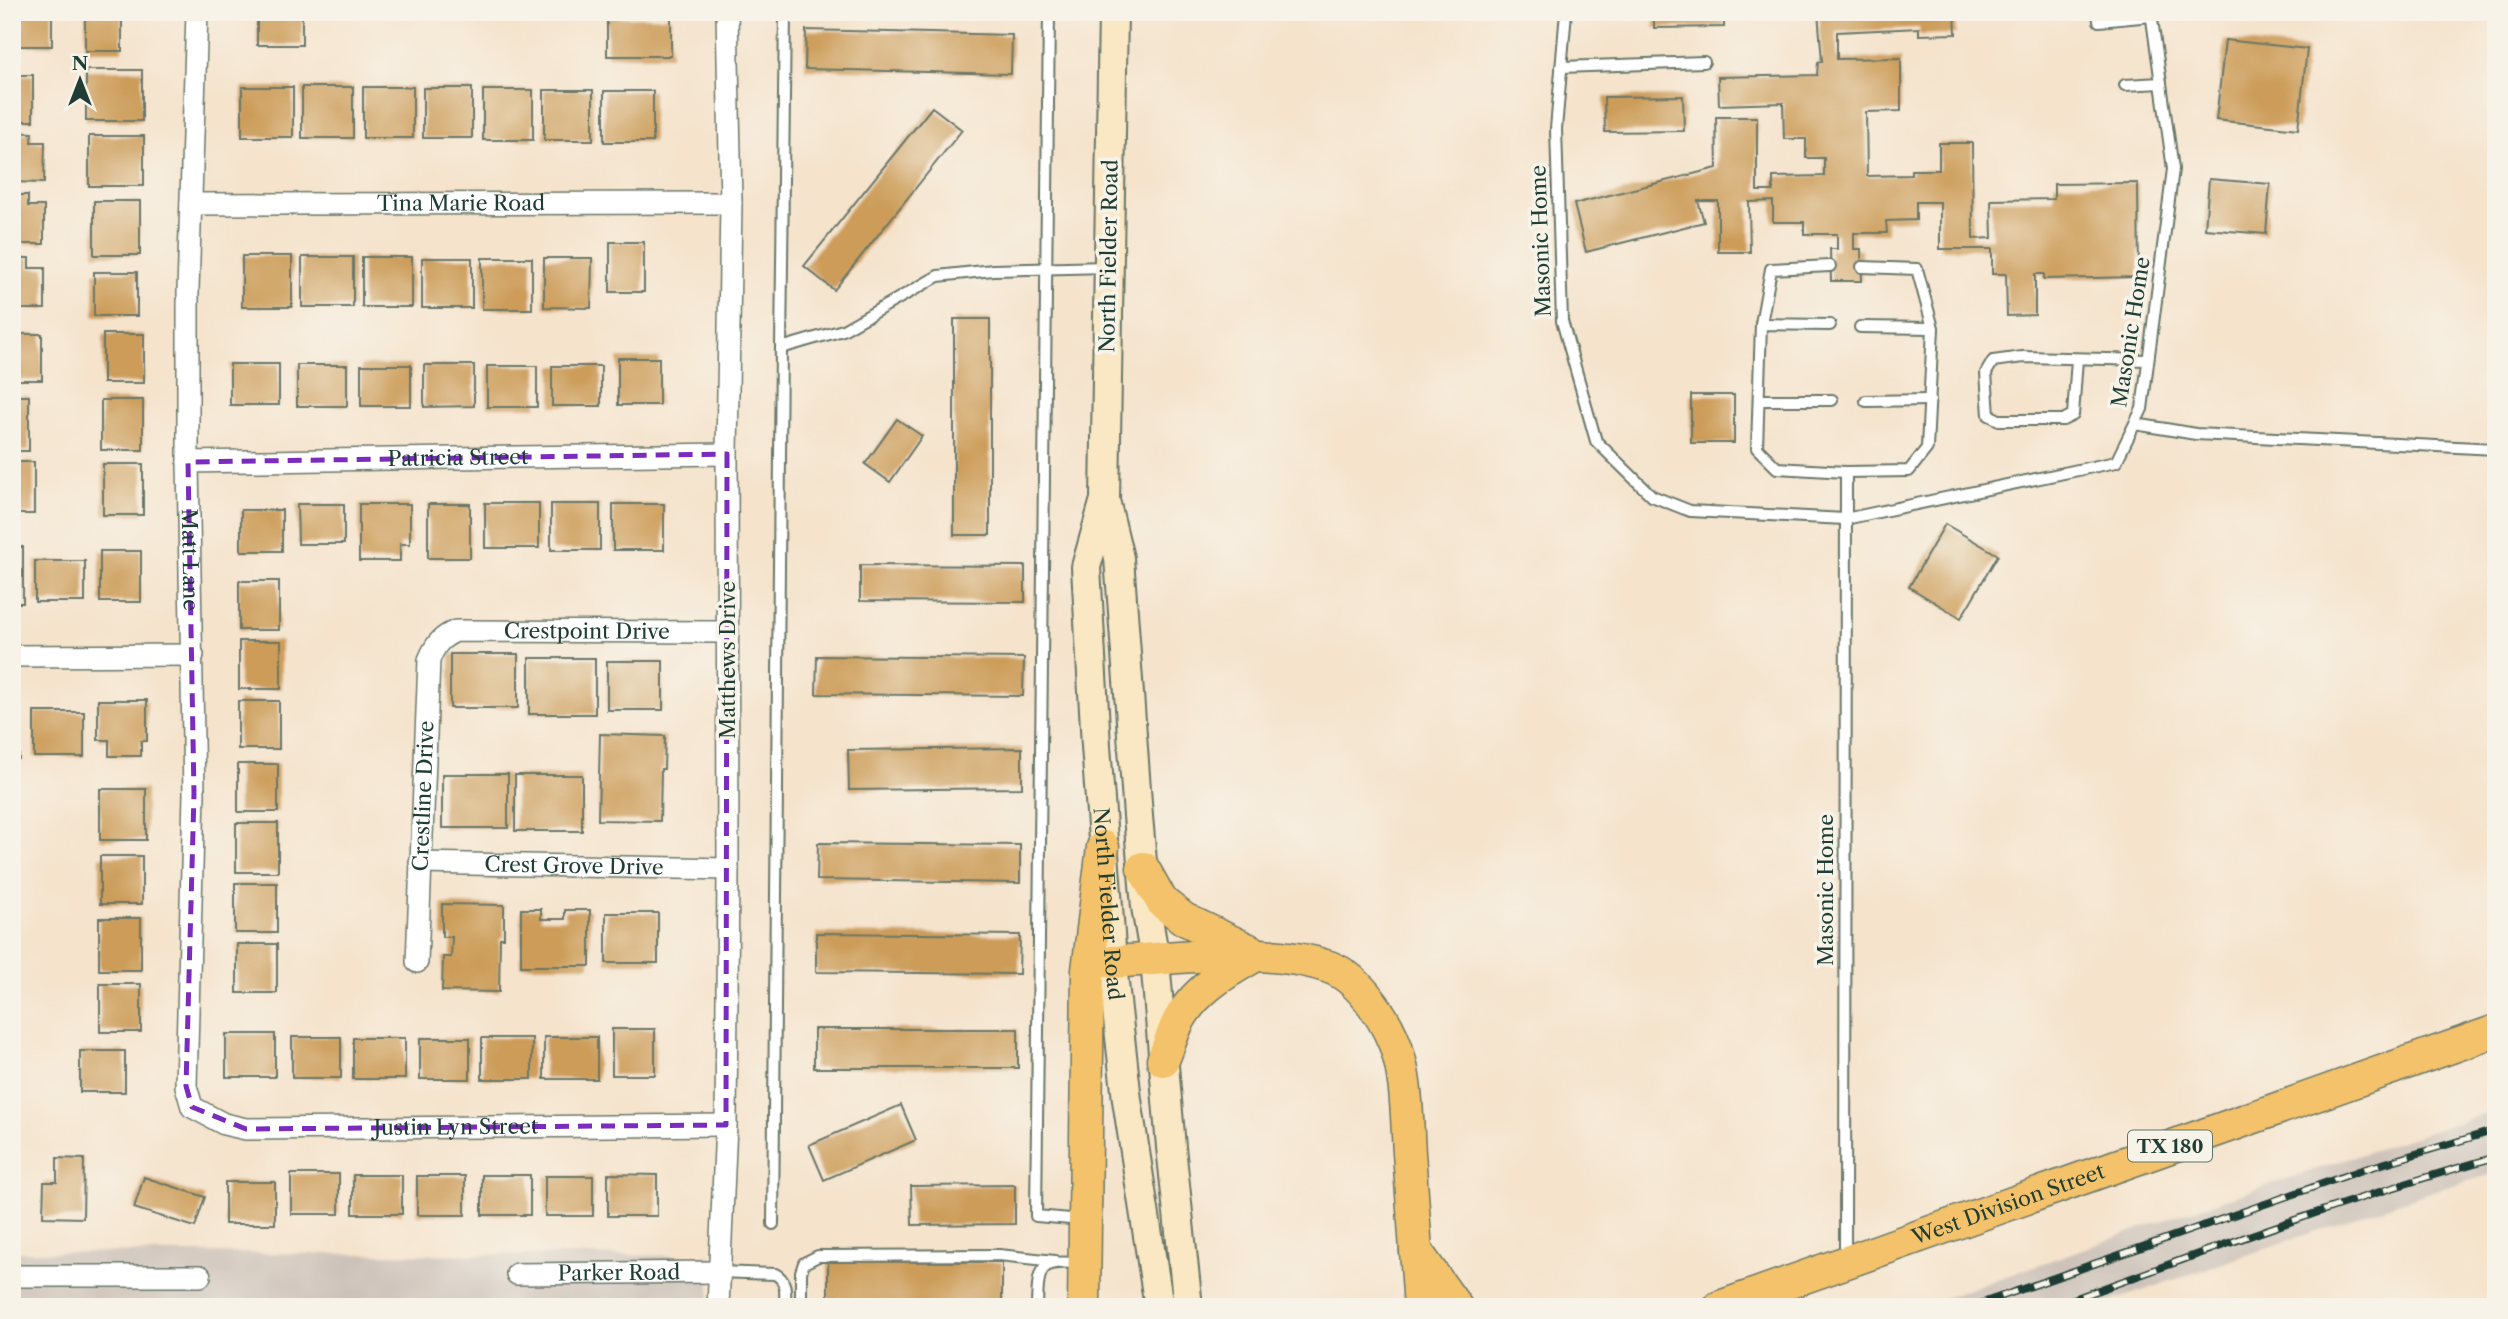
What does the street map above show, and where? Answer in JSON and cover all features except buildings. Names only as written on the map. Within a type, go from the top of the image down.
[{"type":"main road","name":"North Fielder Road","points":[[1113,12],[1105,500],[1119,558],[1126,678],[1143,868],[1155,960],[1188,1307]]},
{"type":"main road","name":"North Fielder Road","points":[[1105,500],[1086,567],[1103,847],[1127,1100],[1160,1307]]},
{"type":"main road","points":[[1084,1307],[1070,1263],[1085,1220],[1088,970],[1103,847]]},
{"type":"main road","points":[[1143,868],[1162,902],[1184,919],[1257,954]]},
{"type":"main road","points":[[1163,1060],[1178,1022],[1196,995],[1257,954]]},
{"type":"main road","points":[[1112,962],[1257,954],[1300,959],[1332,968],[1357,985],[1384,1022],[1399,1057],[1406,1109],[1420,1307]]},
{"type":"main road","name":"West Division Street","points":[[1720,1307],[2496,1031]]},
{"type":"main road","points":[[1416,1251],[1456,1307]]},
{"type":"street","name":"Matt Lane","points":[[192,1107],[186,1086],[194,794],[188,290],[197,12]]},
{"type":"street","name":"Matthews Drive","points":[[718,1307],[726,1125],[728,869],[727,454],[730,203],[727,12]]},
{"type":"street","name":"Tina Marie Road","points":[[191,204],[730,203]]},
{"type":"street","name":"Patricia Street","points":[[188,461],[727,454]]},
{"type":"street","name":"Crestpoint Drive","points":[[445,635],[456,631],[728,632]]},
{"type":"street","name":"Crestline Drive","points":[[416,962],[429,660],[434,645],[445,635]]},
{"type":"street","points":[[12,656],[193,655]]},
{"type":"street","name":"Crest Grove Drive","points":[[420,863],[728,869]]},
{"type":"street","name":"Justin Lyn Street","points":[[192,1107],[224,1124],[246,1129],[726,1125]]},
{"type":"street","name":"Parker Road","points":[[517,1274],[719,1272]]},
{"type":"street","points":[[12,1276],[200,1276]]},
{"type":"lane","points":[[773,1224],[785,12]]},
{"type":"lane","points":[[1049,12],[1036,1216],[1085,1220]]},
{"type":"lane","name":"Masonic Home","points":[[1566,12],[1556,129],[1562,321],[1596,441],[1652,496],[1689,511],[1845,519],[2116,462],[2142,410],[2173,169],[2151,14]]},
{"type":"lane","points":[[2098,12],[2099,21],[2151,14]]},
{"type":"lane","points":[[1561,67],[1704,62]]},
{"type":"lane","points":[[2125,85],[2161,83]]},
{"type":"lane","points":[[781,348],[843,330],[939,276],[993,271],[1109,267]]},
{"type":"lane","points":[[1830,267],[1771,269],[1762,324],[1757,448],[1777,468],[1846,472],[1909,471],[1927,448],[1933,328],[1917,269],[1862,267]]},
{"type":"lane","points":[[1762,324],[1830,325]]},
{"type":"lane","points":[[1860,327],[1933,328]]},
{"type":"lane","points":[[2077,359],[2073,415],[2063,420],[1999,420],[1989,415],[1986,373],[1993,361],[2023,357],[2148,360]]},
{"type":"lane","points":[[1759,400],[1832,400]]},
{"type":"lane","points":[[1866,401],[1930,400]]},
{"type":"lane","points":[[2135,424],[2196,434],[2496,449]]},
{"type":"lane","points":[[1845,519],[1846,472]]},
{"type":"lane","name":"Masonic Home","points":[[1845,519],[1845,1261]]},
{"type":"lane","points":[[801,1307],[801,1272],[804,1263],[818,1256],[999,1255],[1070,1263]]},
{"type":"lane","points":[[1037,1307],[1038,1275],[1045,1268],[1070,1263]]},
{"type":"lane","points":[[719,1272],[775,1274],[782,1278],[786,1286],[785,1307]]},
{"type":"highlighted area","points":[[727,454],[726,1125],[246,1129],[192,1107],[186,1086],[194,794],[188,462]]},
{"type":"shaded area","points":[[2496,1110],[2496,1173],[2433,1191],[2095,1307],[1919,1307],[2184,1213]]},
{"type":"shaded area","points":[[13,1252],[711,1256],[709,1307],[13,1307]]},
{"type":"railway","points":[[1971,1307],[2362,1170],[2496,1130]]},
{"type":"railway","points":[[2052,1307],[2328,1209],[2496,1157]]}]
